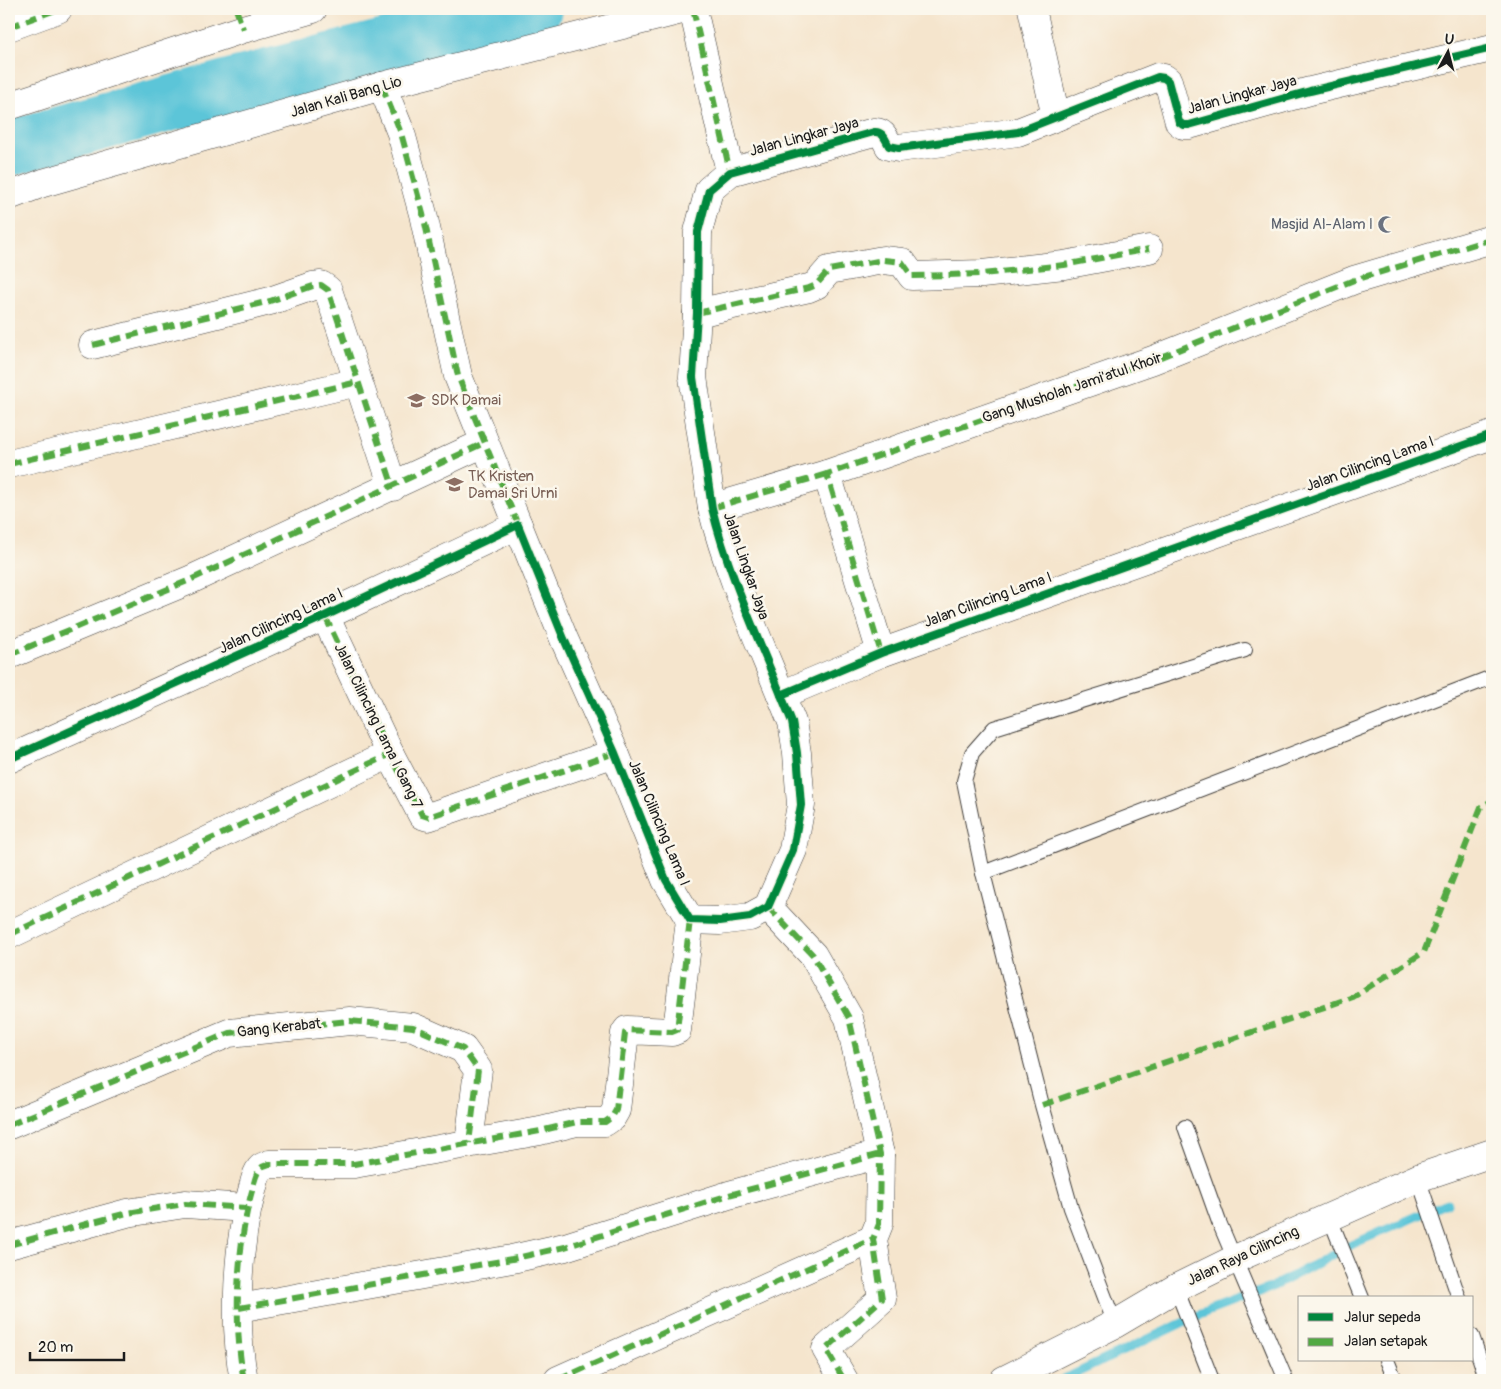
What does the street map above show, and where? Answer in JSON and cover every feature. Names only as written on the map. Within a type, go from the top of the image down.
[{"type":"street","points":[[9,27],[58,9]]},
{"type":"street","points":[[9,106],[240,19],[313,9]]},
{"type":"street","name":"Jalan Kali Bang Lio","points":[[9,196],[43,183],[382,86],[686,9]]},
{"type":"street","points":[[693,9],[730,172]]},
{"type":"street","points":[[1032,9],[1056,117]]},
{"type":"street","name":"Jalan Lingkar Jaya","points":[[781,696],[748,616],[717,528],[712,508],[693,377],[697,313],[698,232],[709,190],[730,172],[874,132],[882,134],[889,146],[899,148],[1018,132],[1158,77],[1168,81],[1179,122],[1183,125],[1189,125],[1310,91],[1492,48]]},
{"type":"street","points":[[382,86],[401,133],[423,214],[458,376],[518,525]]},
{"type":"street","name":"Gang Musholah Jami'atul Khoir","points":[[712,508],[827,474],[1153,360],[1354,280],[1492,239]]},
{"type":"street","points":[[697,313],[809,288],[816,285],[829,270],[883,260],[902,262],[912,276],[982,274],[1064,265],[1149,249]]},
{"type":"street","points":[[94,345],[270,301],[313,286],[322,285],[328,290],[393,487]]},
{"type":"street","points":[[9,464],[358,382]]},
{"type":"street","name":"Jalan Cilincing Lama I","points":[[781,696],[881,653],[1492,435]]},
{"type":"street","points":[[9,656],[190,580],[484,443]]},
{"type":"street","points":[[827,474],[881,653]]},
{"type":"street","name":"Jalan Cilincing Lama I","points":[[9,759],[325,616],[518,525],[564,639],[615,753],[666,880],[690,920]]},
{"type":"street","name":"Jalan Cilincing Lama I Gang 7","points":[[325,616],[390,754],[422,815],[428,817],[615,753]]},
{"type":"street","points":[[244,1380],[240,1356],[241,1253],[247,1208],[257,1172],[261,1167],[269,1164],[354,1164],[540,1131],[577,1122],[605,1122],[612,1117],[616,1110],[624,1033],[632,1029],[672,1032],[677,1030],[690,920],[720,921],[750,917],[768,907],[793,850],[801,805],[797,753],[793,730],[781,696]]},
{"type":"street","points":[[9,934],[390,754]]},
{"type":"street","points":[[768,907],[813,955],[849,1018],[880,1154],[879,1224],[873,1239],[882,1300],[826,1349],[844,1380]]},
{"type":"street","name":"Gang Kerabat","points":[[9,1125],[229,1033],[350,1021],[413,1027],[463,1049],[478,1070],[469,1143]]},
{"type":"street","name":"Jalan Raya Cilincing","points":[[1004,1380],[1115,1324],[1176,1288],[1235,1259],[1418,1178],[1492,1153]]},
{"type":"street","points":[[239,1308],[512,1259],[565,1247],[729,1195],[880,1154]]},
{"type":"street","points":[[9,1245],[127,1213],[185,1204],[247,1208]]},
{"type":"street","points":[[558,1380],[873,1239]]},
{"type":"lane","points":[[1115,1324],[1071,1208],[1042,1105],[983,874],[964,781],[972,753],[994,728],[1246,650]]},
{"type":"lane","points":[[983,874],[1492,677]]},
{"type":"lane","points":[[1185,1127],[1219,1222],[1286,1380]]},
{"type":"lane","points":[[1418,1178],[1458,1296]]},
{"type":"lane","points":[[1330,1216],[1361,1296]]},
{"type":"lane","points":[[1176,1288],[1212,1380]]},
{"type":"lane","points":[[1474,1342],[1487,1380]]},
{"type":"lane","points":[[1388,1362],[1394,1380]]},
{"type":"waterway","points":[[9,148],[237,85],[534,9]]},
{"type":"waterway","points":[[1062,1380],[1201,1314],[1270,1288],[1353,1244],[1447,1203]]},
{"type":"marked path","points":[[9,27],[58,9]]},
{"type":"marked path","points":[[236,9],[243,29]]},
{"type":"marked path","points":[[693,9],[730,172]]},
{"type":"marked path","points":[[382,86],[401,133],[423,214],[458,376],[518,525]]},
{"type":"marked path","points":[[881,653],[827,474],[1153,360],[1354,280],[1492,239]]},
{"type":"marked path","points":[[697,313],[809,288],[816,285],[829,270],[883,260],[902,262],[912,276],[982,274],[1064,265],[1149,249]]},
{"type":"marked path","points":[[93,345],[270,301],[321,285],[328,290],[393,487]]},
{"type":"marked path","points":[[9,464],[358,382]]},
{"type":"marked path","points":[[9,655],[190,580],[484,443]]},
{"type":"marked path","points":[[712,508],[827,474]]},
{"type":"marked path","points":[[325,616],[390,754],[422,815],[428,817],[615,753]]},
{"type":"marked path","points":[[9,935],[390,754]]},
{"type":"marked path","points":[[1042,1105],[1353,997],[1424,952],[1481,807],[1492,801]]},
{"type":"marked path","points":[[768,907],[813,955],[849,1018],[880,1154],[879,1224],[873,1239],[882,1299],[826,1349],[844,1380]]},
{"type":"marked path","points":[[244,1380],[238,1335],[240,1260],[247,1212],[255,1180],[261,1168],[269,1164],[354,1164],[540,1131],[577,1122],[605,1122],[612,1117],[616,1110],[625,1033],[627,1030],[672,1032],[677,1030],[690,920]]},
{"type":"marked path","points":[[9,1125],[229,1033],[350,1021],[413,1027],[463,1049],[478,1070],[469,1143]]},
{"type":"marked path","points":[[239,1308],[512,1259],[565,1247],[729,1195],[880,1154]]},
{"type":"marked path","points":[[9,1245],[127,1213],[185,1204],[247,1208]]},
{"type":"marked path","points":[[558,1380],[873,1239]]},
{"type":"cycle path","points":[[781,695],[743,603],[718,531],[712,508],[693,377],[697,313],[698,232],[709,190],[730,172],[874,132],[882,134],[889,146],[899,148],[1018,132],[1158,77],[1168,81],[1179,122],[1183,125],[1189,125],[1310,91],[1492,48]]},
{"type":"cycle path","points":[[9,759],[325,616],[518,525],[564,639],[615,753],[666,880],[690,920],[720,921],[750,917],[768,907],[793,850],[801,805],[797,753],[792,722],[781,695],[881,653],[1492,435]]},
{"type":"place","name":"Masjid Al-Alam I","points":[[1387,224]]},
{"type":"place","name":"SDK Damai","points":[[417,400]]},
{"type":"place","name":"TK Kristen Damai Sri Urni","points":[[454,485]]}]
